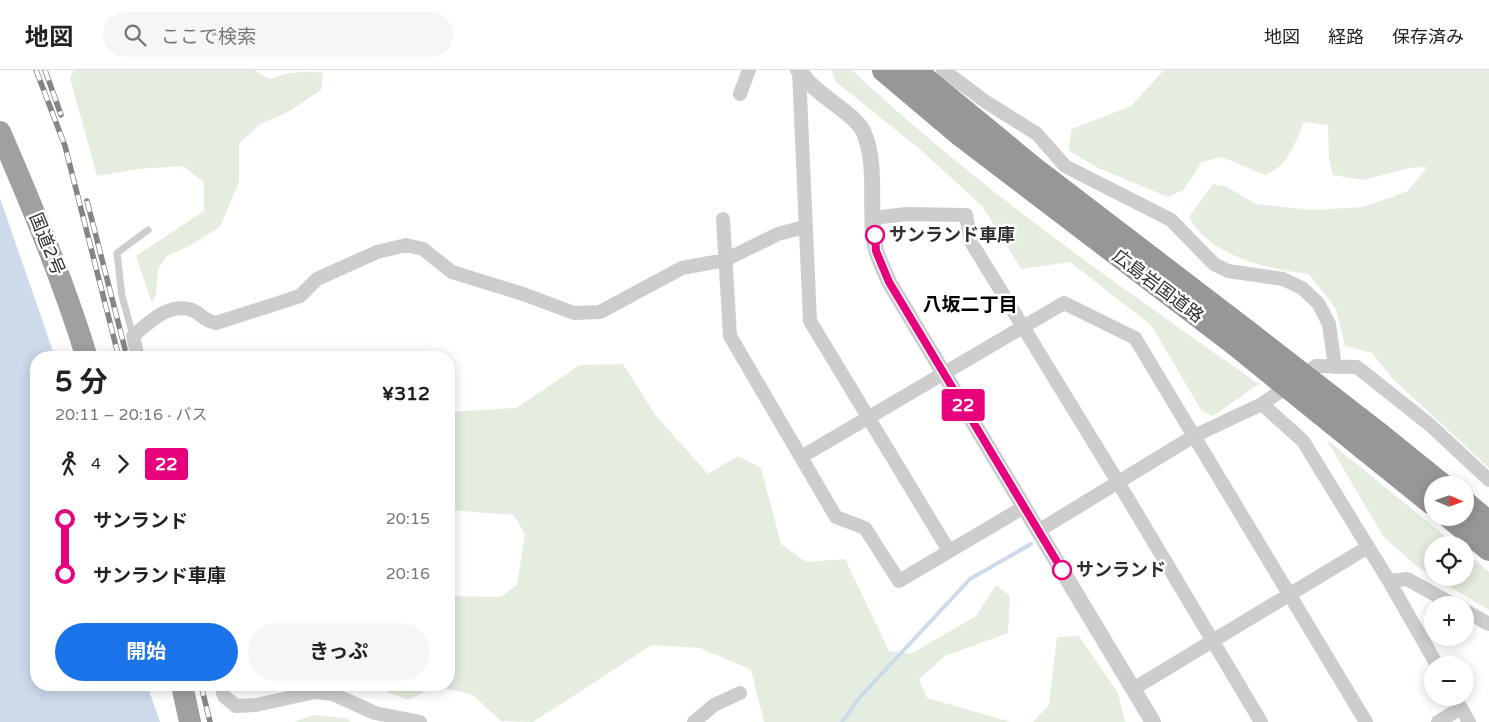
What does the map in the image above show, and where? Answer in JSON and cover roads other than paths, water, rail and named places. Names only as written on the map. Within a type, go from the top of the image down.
[{"type":"highway","name":"広島岩国道路","points":[[884,70],[961,135],[1240,337]]},
{"type":"highway","name":"広島岩国道路","points":[[914,70],[1240,337],[1372,442],[1427,476]]},
{"type":"highway","name":"国道2号","points":[[0,132],[37,216],[67,295],[85,351]]},
{"type":"highway","name":"広島岩国道路","points":[[1372,442],[1424,495]]},
{"type":"highway","points":[[1474,512],[1489,524]]},
{"type":"highway","points":[[1461,526],[1489,549]]},
{"type":"highway","points":[[183,691],[190,722]]},
{"type":"street","points":[[740,94],[749,70]]},
{"type":"street","points":[[798,70],[817,92],[853,119],[864,130],[872,178],[876,251],[889,282],[1153,722]]},
{"type":"street","points":[[798,70],[804,227],[810,321],[950,551]]},
{"type":"street","points":[[943,70],[986,102],[1037,134],[1065,166],[1171,220],[1214,264],[1228,271],[1282,279],[1302,288],[1318,302],[1329,324],[1335,366]]},
{"type":"street","points":[[873,218],[906,214],[966,215],[971,242],[1118,482],[1261,722]]},
{"type":"street","points":[[723,218],[730,336],[836,517],[865,528],[899,581],[1024,507]]},
{"type":"street","points":[[136,351],[132,336],[167,309],[192,310],[206,321],[216,322],[300,296],[317,280],[377,252],[406,245],[423,249],[452,272],[526,295],[574,313],[600,312],[682,268],[725,260],[778,234],[804,227]]},
{"type":"street","points":[[801,457],[1064,303],[1135,338],[1366,722]]},
{"type":"street","points":[[1038,530],[1194,436],[1262,404],[1316,366],[1357,367],[1430,425],[1489,480]]},
{"type":"street","points":[[1262,404],[1303,441],[1389,581],[1432,656]]},
{"type":"street","points":[[1133,689],[1368,547]]},
{"type":"street","points":[[1389,581],[1407,579],[1438,596]]},
{"type":"street","points":[[1474,616],[1489,624]]},
{"type":"street","points":[[223,691],[224,696],[236,706],[256,705],[315,692],[333,694],[376,713],[420,722]]},
{"type":"street","points":[[694,722],[714,705],[740,693]]},
{"type":"street","points":[[1438,722],[1455,706]]},
{"type":"street","points":[[1460,706],[1469,722]]},
{"type":"lane","points":[[132,336],[122,296],[117,253],[148,230]]},
{"type":"water","points":[[0,198],[53,351],[30,351],[30,691],[149,691],[160,722],[0,722]]},
{"type":"waterway","points":[[842,722],[861,696],[970,579],[1031,544]]},
{"type":"railway","points":[[36,70],[65,146],[117,351]]},
{"type":"railway","points":[[45,70],[61,115]]},
{"type":"railway","points":[[87,201],[125,349]]},
{"type":"railway","points":[[202,691],[210,722]]},
{"type":"place","name":"サンランド車庫","points":[[875,235]]},
{"type":"place","name":"サンランド","points":[[1062,570]]},
{"type":"district","name":"八坂二丁目","points":[[970,305]]}]
